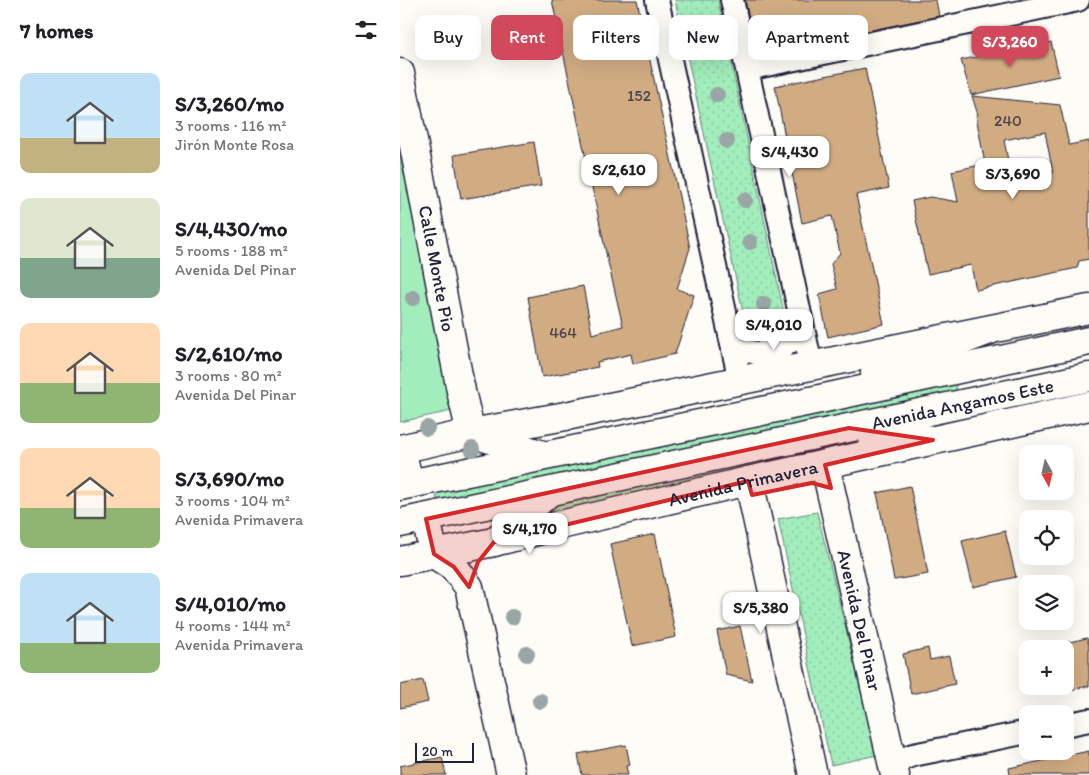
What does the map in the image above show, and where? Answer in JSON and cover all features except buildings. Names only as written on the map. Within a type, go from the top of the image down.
[{"type":"main road","name":"Calle Monte Pio","points":[[400,73],[461,391],[472,433]]},
{"type":"main road","points":[[1089,309],[576,414],[472,433],[401,449],[405,485],[1089,341]]},
{"type":"main road","points":[[820,399],[874,374],[990,330]]},
{"type":"main road","name":"Avenida Angamos Este","points":[[849,428],[1082,378]]},
{"type":"main road","name":"Avenida Primavera","points":[[400,561],[494,542],[556,526],[750,488],[828,476],[933,440],[1089,406]]},
{"type":"main road","points":[[849,428],[933,440]]},
{"type":"main road","name":"Avenida Primavera","points":[[413,521],[849,428]]},
{"type":"main road","points":[[472,433],[547,456]]},
{"type":"main road","name":"Avenida Del Pinar","points":[[828,476],[893,769]]},
{"type":"main road","points":[[750,488],[813,775]]},
{"type":"main road","points":[[469,587],[472,574],[485,552],[551,491]]},
{"type":"main road","points":[[413,521],[434,554],[454,567],[469,587],[511,775]]},
{"type":"street","points":[[657,0],[740,380]]},
{"type":"street","points":[[732,0],[811,365]]},
{"type":"street","points":[[747,68],[1078,0]]},
{"type":"street","points":[[732,344],[738,349],[757,353],[771,351],[784,347],[803,328]]},
{"type":"street","points":[[1074,723],[1089,720]]},
{"type":"street","points":[[893,769],[913,755],[1019,734]]},
{"type":"highlighted area","points":[[849,428],[933,440],[825,465],[831,488],[812,483],[752,495],[748,481],[494,542],[478,562],[469,587],[454,567],[434,554],[426,519]]},
{"type":"green space","points":[[675,0],[718,0],[721,15],[678,15]]},
{"type":"green space","points":[[688,60],[731,60],[787,327],[773,334],[748,335]]},
{"type":"green space","points":[[400,104],[456,410],[400,422]]},
{"type":"green space","points":[[956,382],[956,393],[444,504],[436,498],[439,491]]},
{"type":"green space","points":[[793,452],[850,454],[531,520],[544,506]]},
{"type":"green space","points":[[817,512],[877,755],[831,765],[778,519]]}]
